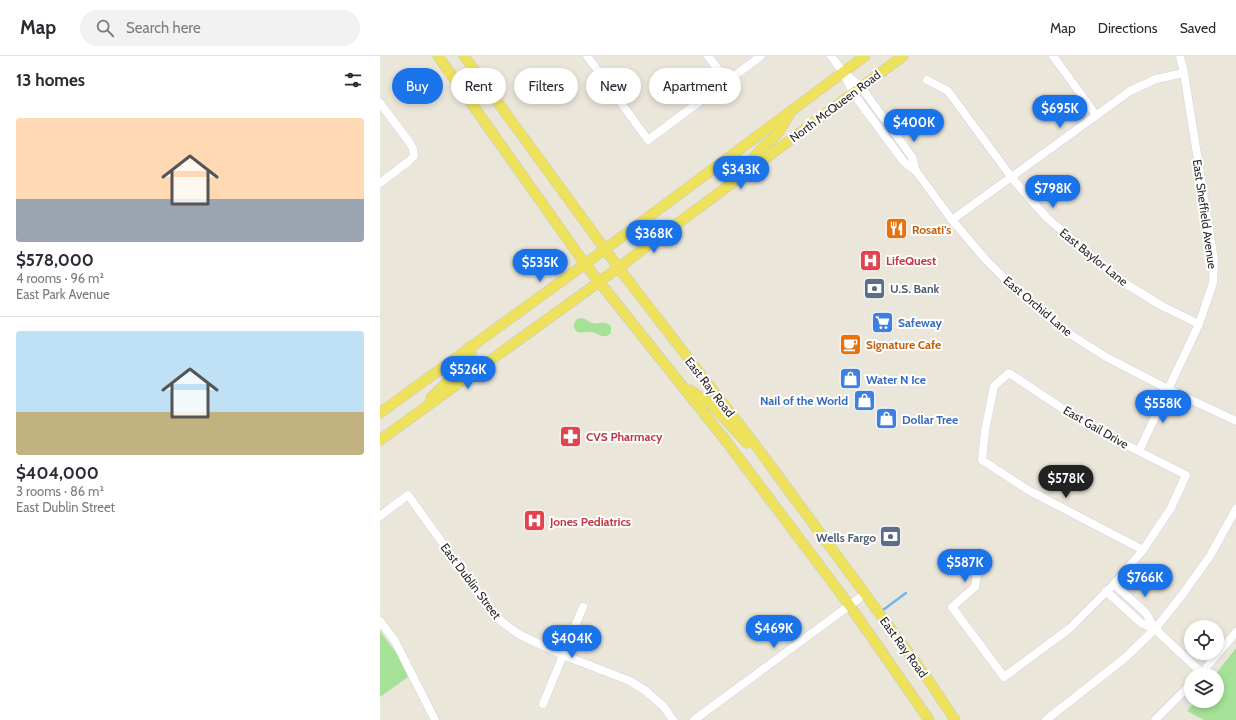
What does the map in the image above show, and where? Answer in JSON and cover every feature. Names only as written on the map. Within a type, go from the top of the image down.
[{"type":"main road","name":"East Ray Road","points":[[438,56],[585,264],[726,441],[850,606],[929,720]]},
{"type":"main road","name":"East Ray Road","points":[[464,56],[618,267],[756,446],[927,678],[955,720]]},
{"type":"main road","name":"North McQueen Road","points":[[380,413],[585,264],[865,56]]},
{"type":"main road","name":"North McQueen Road","points":[[380,440],[599,282],[903,56]]},
{"type":"main road","points":[[751,169],[751,164],[754,157],[777,134],[794,108]]},
{"type":"main road","points":[[420,412],[435,393],[471,358],[469,347]]},
{"type":"main road","points":[[682,385],[713,406],[746,442],[751,446],[756,446]]},
{"type":"street","points":[[587,56],[648,140],[696,104]]},
{"type":"street","points":[[708,56],[717,68]]},
{"type":"street","points":[[741,71],[761,56]]},
{"type":"street","name":"East Orchid Lane","points":[[831,56],[857,90],[904,162],[916,171],[952,220],[986,260],[1017,291],[1062,329],[1106,357],[1168,389],[1236,421]]},
{"type":"street","points":[[1053,56],[1096,114]]},
{"type":"street","name":"East Sheffield Avenue","points":[[1139,451],[1199,324],[1213,283],[1214,260],[1180,56]]},
{"type":"street","points":[[952,220],[1012,178],[1096,114],[1130,91],[1156,79],[1184,73]]},
{"type":"street","name":"East Baylor Lane","points":[[927,80],[948,91],[1012,178],[1047,218],[1089,255],[1123,282],[1162,306],[1199,324]]},
{"type":"street","points":[[380,103],[410,143],[414,156],[380,184]]},
{"type":"street","name":"East Gail Drive","points":[[1009,373],[1087,425],[1139,451],[1186,475],[1171,508],[1143,550],[1028,490],[982,460],[984,431],[994,386],[1009,373]]},
{"type":"street","name":"East Dublin Street","points":[[380,516],[408,495],[487,605],[502,622],[520,635],[563,655],[630,681],[646,691],[663,706],[673,720]]},
{"type":"street","points":[[1046,720],[1120,663],[1155,629],[1210,556],[1236,509]]},
{"type":"street","points":[[980,560],[975,587],[952,607],[1004,677],[1069,629],[1114,584],[1143,550]]},
{"type":"street","points":[[1114,584],[1146,613],[1155,629],[1195,668]]},
{"type":"street","points":[[1106,591],[1141,623],[1155,629]]},
{"type":"street","points":[[694,720],[865,594]]},
{"type":"street","points":[[543,704],[583,607]]},
{"type":"street","points":[[380,620],[395,641],[435,720]]},
{"type":"street","points":[[1206,668],[1236,632]]},
{"type":"street","points":[[1155,720],[1184,691]]},
{"type":"green space","points":[[579,318],[592,323],[606,323],[611,326],[611,333],[603,336],[593,332],[577,332],[574,328],[574,324]]},
{"type":"green space","points":[[380,631],[397,654],[408,677],[380,697]]},
{"type":"green space","points":[[1236,648],[1236,720],[1204,720],[1187,711],[1189,708],[1224,708],[1224,668],[1220,668]]},
{"type":"waterway","points":[[883,610],[906,593]]},
{"type":"place","name":"Rosati's","points":[[896,229]]},
{"type":"place","name":"LifeQuest","points":[[870,260]]},
{"type":"place","name":"U.S. Bank","points":[[874,288]]},
{"type":"place","name":"Safeway","points":[[883,322]]},
{"type":"place","name":"Signature Cafe","points":[[851,344]]},
{"type":"place","name":"Water N Ice","points":[[850,379]]},
{"type":"place","name":"Nail of the World","points":[[864,400]]},
{"type":"place","name":"Dollar Tree","points":[[887,419]]},
{"type":"place","name":"CVS Pharmacy","points":[[571,436]]},
{"type":"place","name":"Jones Pediatrics","points":[[535,521]]},
{"type":"place","name":"Wells Fargo","points":[[891,537]]}]
